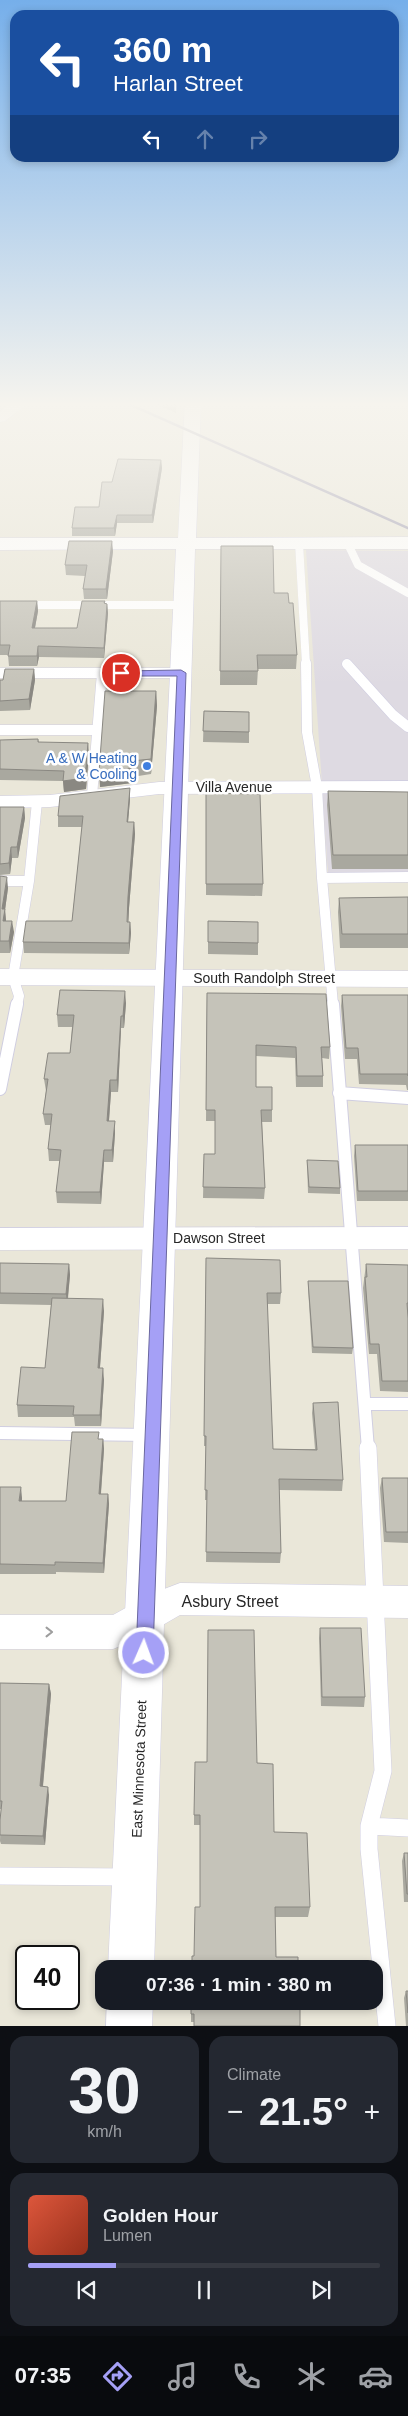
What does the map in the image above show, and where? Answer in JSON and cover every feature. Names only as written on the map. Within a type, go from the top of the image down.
[{"type":"street","name":"East Minnesota Street","points":[[131,1960],[186,543],[189,496]]},
{"type":"street","points":[[0,544],[408,543]]},
{"type":"street","points":[[0,673],[181,673]]},
{"type":"street","name":"Villa Avenue","points":[[0,802],[37,802],[145,788],[408,787]]},
{"type":"street","name":"South Randolph Street","points":[[6,977],[408,979]]},
{"type":"street","name":"Dawson Street","points":[[0,1239],[408,1238]]},
{"type":"street","name":"Asbury Street","points":[[0,1632],[113,1632],[123,1630],[168,1603],[180,1599],[408,1602]]},
{"type":"street","points":[[129,2026],[130,2010]]},
{"type":"lane","points":[[299,544],[306,643],[307,732],[317,786],[322,878],[350,1238],[366,1404],[383,1771],[369,1826],[369,1849],[387,2026]]},
{"type":"lane","points":[[348,544],[358,566],[408,593]]},
{"type":"lane","points":[[0,605],[184,605]]},
{"type":"lane","points":[[347,664],[393,715],[408,727]]},
{"type":"lane","points":[[92,796],[102,673]]},
{"type":"lane","points":[[0,730],[96,730]]},
{"type":"lane","points":[[0,1089],[19,996],[6,977],[29,880],[37,802]]},
{"type":"lane","points":[[322,878],[408,877]]},
{"type":"lane","points":[[0,881],[29,880]]},
{"type":"lane","points":[[339,1093],[408,1098]]},
{"type":"lane","points":[[366,1404],[408,1404]]},
{"type":"lane","points":[[0,1433],[151,1435]]},
{"type":"lane","points":[[369,1826],[408,1828]]},
{"type":"lane","points":[[0,1876],[135,1877]]},
{"type":"shaded area","points":[[306,550],[408,551],[408,873],[328,873]]},
{"type":"building","points":[[100,496],[155,496],[152,515],[117,515],[114,528],[72,528],[75,507],[99,507]]},
{"type":"building","points":[[69,541],[112,541],[106,589],[83,589],[87,565],[65,565]]},
{"type":"building","points":[[221,546],[273,546],[274,593],[288,593],[289,603],[293,603],[297,655],[257,655],[258,671],[220,671]]},
{"type":"building","points":[[0,601],[37,601],[32,628],[77,628],[82,601],[105,601],[104,603],[107,604],[104,648],[38,646],[37,656],[8,656],[10,645],[0,645]]},
{"type":"building","points":[[5,669],[34,669],[29,699],[0,701],[0,680],[3,680]]},
{"type":"building","points":[[105,691],[156,691],[151,759],[132,761],[131,768],[99,772]]},
{"type":"building","points":[[204,711],[249,712],[249,732],[203,731]]},
{"type":"building","points":[[38,739],[38,742],[88,743],[85,778],[63,781],[64,771],[0,769],[0,740]]},
{"type":"building","points":[[130,788],[127,822],[134,822],[128,897],[127,922],[130,922],[129,943],[23,942],[26,921],[72,921],[83,816],[58,816],[60,796]]},
{"type":"building","points":[[328,791],[408,792],[408,855],[333,855]]},
{"type":"building","points":[[206,793],[260,794],[263,884],[206,884]]},
{"type":"building","points":[[0,807],[24,807],[17,847],[11,847],[9,863],[0,864]]},
{"type":"building","points":[[0,876],[7,877],[2,909],[5,909],[3,921],[12,921],[9,941],[0,941]]},
{"type":"building","points":[[408,897],[408,934],[342,934],[339,898]]},
{"type":"building","points":[[208,921],[258,922],[258,943],[208,942]]},
{"type":"building","points":[[60,990],[125,991],[123,1016],[121,1016],[117,1080],[110,1080],[107,1121],[115,1121],[112,1150],[104,1150],[100,1192],[56,1192],[61,1150],[48,1149],[52,1114],[43,1114],[48,1079],[44,1079],[48,1053],[70,1053],[74,1015],[57,1015]]},
{"type":"building","points":[[207,993],[326,994],[330,1047],[321,1047],[323,1076],[297,1076],[296,1047],[256,1045],[256,1087],[272,1087],[272,1110],[261,1110],[265,1188],[203,1187],[204,1154],[215,1154],[215,1110],[206,1110]]},
{"type":"building","points":[[342,995],[408,995],[408,1074],[360,1074],[358,1048],[346,1048]]},
{"type":"building","points":[[355,1145],[408,1145],[408,1191],[358,1191]]},
{"type":"building","points":[[307,1160],[338,1161],[340,1188],[309,1187]]},
{"type":"building","points":[[206,1258],[280,1260],[281,1293],[267,1293],[273,1449],[317,1450],[313,1403],[338,1402],[343,1480],[279,1479],[281,1553],[206,1552],[207,1490],[205,1490],[206,1436],[204,1436]]},
{"type":"building","points":[[0,1263],[69,1264],[66,1294],[0,1293]]},
{"type":"building","points":[[366,1264],[408,1265],[408,1381],[382,1381],[379,1344],[370,1344],[365,1277],[367,1277]]},
{"type":"building","points":[[308,1281],[348,1281],[353,1348],[313,1347]]},
{"type":"building","points":[[52,1298],[103,1299],[98,1368],[103,1368],[100,1415],[73,1415],[74,1406],[17,1405],[21,1367],[45,1368]]},
{"type":"building","points":[[72,1432],[99,1432],[98,1439],[103,1439],[99,1494],[108,1494],[103,1563],[55,1562],[55,1565],[0,1564],[0,1487],[21,1487],[19,1501],[66,1501]]},
{"type":"building","points":[[382,1478],[408,1478],[408,1532],[386,1532]]},
{"type":"building","points":[[320,1628],[361,1628],[365,1697],[322,1697]]},
{"type":"building","points":[[208,1630],[254,1630],[257,1763],[273,1764],[274,1832],[307,1833],[310,1907],[275,1907],[276,1957],[298,1957],[298,1960],[192,1960],[192,1956],[194,1956],[195,1907],[200,1907],[200,1815],[194,1815],[195,1762],[207,1762]]},
{"type":"building","points":[[0,1683],[49,1684],[40,1786],[48,1787],[43,1836],[0,1835],[2,1801],[0,1801]]},
{"type":"building","points":[[404,1853],[408,1853],[408,1894],[407,1894]]},
{"type":"building","points":[[406,1991],[408,1991],[408,2013]]},
{"type":"building","points":[[191,2010],[300,2010],[300,2026],[194,2026],[194,2014],[191,2014]]},
{"type":"railway","points":[[335,496],[408,528]]},
{"type":"place","name":"A & W Heating & Cooling","points":[[147,766]]},
{"type":"route","points":[[121,673],[181,673],[144,1653]]}]
